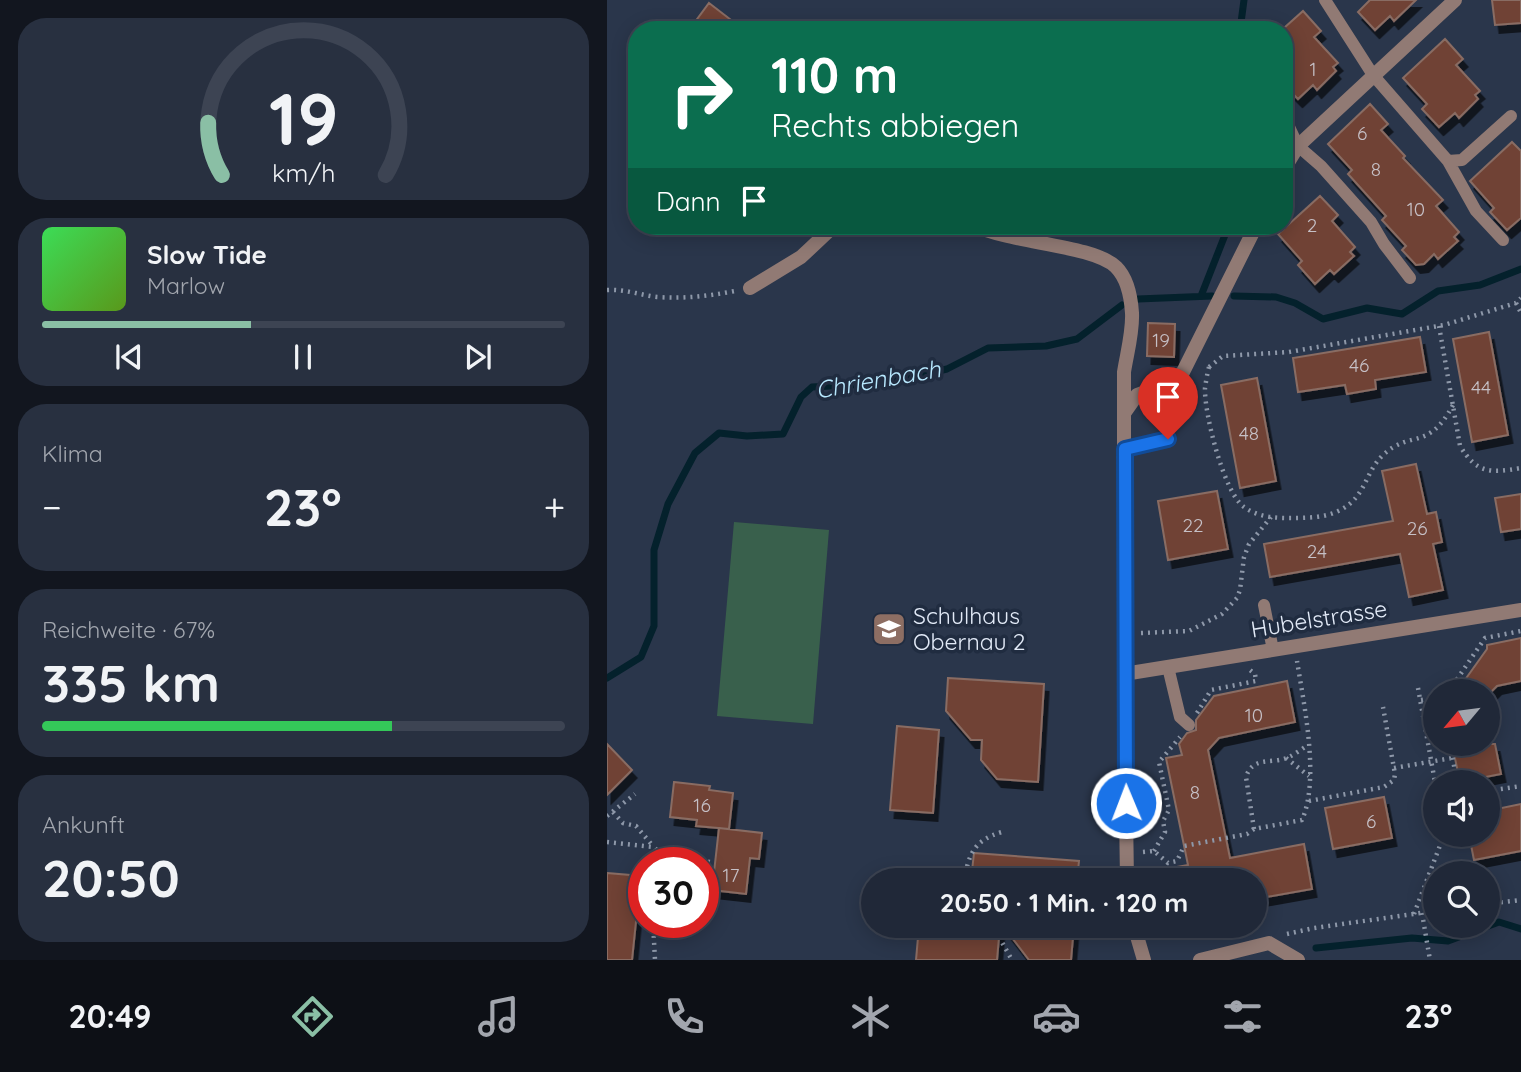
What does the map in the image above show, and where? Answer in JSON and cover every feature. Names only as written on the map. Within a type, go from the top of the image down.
[{"type":"street","points":[[1293,154],[1298,146],[1455,0]]},
{"type":"street","points":[[750,288],[801,257],[824,235]]},
{"type":"street","points":[[1002,235],[1110,262],[1121,274],[1129,292],[1132,313],[1124,372],[1127,868]]},
{"type":"street","points":[[1125,412],[1137,396],[1171,383],[1183,372],[1252,235]]},
{"type":"street","name":"Hubelstrasse","points":[[1124,674],[1521,610]]},
{"type":"street","points":[[1138,938],[1144,960]]},
{"type":"street","points":[[1200,960],[1269,943],[1298,960]]},
{"type":"lane","points":[[1325,0],[1373,75],[1448,161],[1476,211],[1503,240]]},
{"type":"lane","points":[[1448,161],[1462,160],[1511,116]]},
{"type":"lane","points":[[1293,135],[1298,146],[1371,222],[1383,244],[1410,278]]},
{"type":"lane","points":[[1125,449],[1168,439]]},
{"type":"lane","points":[[1264,606],[1273,650]]},
{"type":"lane","points":[[1168,667],[1180,717],[1189,725]]},
{"type":"path","points":[[607,290],[624,289],[654,296],[695,299],[750,288]]},
{"type":"path","points":[[1453,405],[1444,422],[1433,433],[1395,447],[1383,455],[1376,463],[1362,492],[1342,509],[1328,515],[1271,517],[1255,514],[1243,507],[1228,486],[1220,467],[1205,390],[1208,367],[1223,356],[1289,352],[1439,326],[1516,303],[1521,298]]},
{"type":"path","points":[[1516,303],[1521,313]]},
{"type":"path","points":[[1439,326],[1460,446],[1468,460],[1486,471],[1499,472],[1521,468]]},
{"type":"path","points":[[1198,364],[1208,367]]},
{"type":"path","points":[[1124,640],[1143,633],[1189,631],[1222,614],[1237,598],[1249,544],[1271,517]]},
{"type":"path","points":[[1457,679],[1485,638],[1521,631]]},
{"type":"path","points":[[1127,855],[1154,851],[1168,863],[1177,861],[1183,846],[1302,820],[1308,801],[1308,745],[1295,646]]},
{"type":"path","points":[[1154,851],[1165,832],[1163,821],[1169,810],[1159,762],[1189,725],[1211,691],[1256,681],[1255,674]]},
{"type":"path","points":[[1418,688],[1433,770]]},
{"type":"path","points":[[1308,801],[1384,787],[1394,780],[1383,707]]},
{"type":"path","points":[[1254,829],[1246,777],[1248,770],[1257,762],[1286,758],[1308,745]]},
{"type":"path","points":[[1286,758],[1309,776]]},
{"type":"path","points":[[1394,768],[1452,758],[1454,770]]},
{"type":"path","points":[[1500,789],[1521,786]]},
{"type":"path","points":[[607,817],[635,794]]},
{"type":"path","points":[[613,812],[623,823],[636,826],[654,846]]},
{"type":"path","points":[[966,868],[968,857],[981,840],[1002,832]]},
{"type":"path","points":[[607,842],[654,846]]},
{"type":"path","points":[[1414,914],[1439,847]]},
{"type":"path","points":[[1500,902],[1521,900]]},
{"type":"path","points":[[1269,943],[1285,935],[1314,928],[1422,913],[1430,957]]},
{"type":"path","points":[[654,938],[655,960]]},
{"type":"path","points":[[1000,938],[1012,960]]},
{"type":"green space","points":[[734,522],[829,530],[813,724],[717,716]]},
{"type":"building","points":[[1370,0],[1416,0],[1394,21],[1390,16],[1375,30],[1358,12]]},
{"type":"building","points":[[1492,0],[1521,0],[1521,23],[1495,25]]},
{"type":"building","points":[[709,3],[732,21],[696,21]]},
{"type":"building","points":[[1303,11],[1321,31],[1314,37],[1338,63],[1333,67],[1336,71],[1317,90],[1313,85],[1298,99],[1293,94],[1292,21]]},
{"type":"building","points":[[1445,39],[1463,59],[1456,65],[1480,91],[1475,95],[1478,99],[1459,118],[1455,113],[1439,127],[1422,109],[1427,104],[1403,78]]},
{"type":"building","points":[[1370,104],[1388,124],[1381,130],[1443,200],[1436,206],[1459,232],[1454,237],[1458,241],[1438,259],[1434,254],[1424,264],[1416,265],[1402,250],[1406,246],[1382,220],[1386,216],[1348,174],[1352,170],[1328,144]]},
{"type":"building","points":[[1512,142],[1521,151],[1521,218],[1507,230],[1490,212],[1494,208],[1470,181]]},
{"type":"building","points":[[1320,196],[1338,215],[1332,221],[1355,247],[1350,252],[1354,256],[1334,274],[1330,270],[1315,284],[1298,265],[1302,261],[1279,235],[1293,235],[1293,220]]},
{"type":"building","points":[[1148,323],[1175,324],[1174,357],[1147,356]]},
{"type":"building","points":[[1489,332],[1508,435],[1472,442],[1453,339]]},
{"type":"building","points":[[1420,337],[1426,372],[1375,380],[1376,389],[1347,394],[1345,385],[1298,392],[1293,358]]},
{"type":"building","points":[[1257,378],[1276,481],[1240,488],[1221,385]]},
{"type":"building","points":[[1416,464],[1427,514],[1436,512],[1442,542],[1433,544],[1443,590],[1409,597],[1400,554],[1270,577],[1264,544],[1393,521],[1382,471]]},
{"type":"building","points":[[1217,491],[1228,549],[1168,560],[1158,501]]},
{"type":"building","points":[[1521,494],[1521,529],[1501,532],[1495,498]]},
{"type":"building","points":[[1521,638],[1521,681],[1500,685],[1500,679],[1466,679],[1487,649],[1487,645]]},
{"type":"building","points":[[948,678],[1044,684],[1038,782],[997,779],[981,760],[982,740],[971,740],[946,711]]},
{"type":"building","points":[[1287,681],[1295,722],[1219,738],[1208,750],[1230,858],[1304,844],[1312,889],[1267,897],[1267,868],[1171,868],[1188,865],[1166,758],[1182,755],[1179,744],[1187,733],[1196,730],[1196,720],[1214,696]]},
{"type":"building","points":[[897,726],[939,730],[933,813],[890,810]]},
{"type":"building","points":[[607,744],[632,770],[607,795]]},
{"type":"building","points":[[1455,756],[1497,756],[1501,774],[1500,770],[1457,770]]},
{"type":"building","points":[[674,782],[710,786],[709,790],[733,793],[729,829],[696,826],[697,820],[670,817]]},
{"type":"building","points":[[1384,797],[1392,838],[1333,849],[1325,808]]},
{"type":"building","points":[[1521,804],[1521,851],[1474,860],[1471,847],[1500,847],[1500,808]]},
{"type":"building","points":[[719,828],[762,833],[759,859],[750,858],[746,894],[719,891],[719,847],[717,847]]},
{"type":"building","points":[[974,853],[1079,861],[1078,868],[972,868]]},
{"type":"building","points":[[607,873],[628,875],[628,938],[634,938],[632,960],[607,960]]},
{"type":"building","points":[[918,938],[999,938],[997,960],[916,960]]},
{"type":"building","points":[[1012,938],[1073,938],[1071,960],[1029,960]]},
{"type":"waterway","points":[[1241,21],[1244,0]]},
{"type":"waterway","points":[[1201,296],[1225,235]]},
{"type":"waterway","name":"Chrienbach","points":[[1234,296],[1276,297],[1295,303],[1323,319],[1367,308],[1402,314],[1438,291],[1480,285],[1521,269]]},
{"type":"waterway","name":"Chrienbach","points":[[1138,299],[1212,296]]},
{"type":"waterway","name":"Chrienbach","points":[[607,678],[641,657],[654,626],[654,550],[668,504],[695,453],[719,433],[747,436],[783,434],[801,397],[812,387],[887,383],[947,369],[988,348],[1046,346],[1077,339],[1122,305]]},
{"type":"waterway","points":[[1316,948],[1412,938],[1448,941],[1499,922],[1521,929]]},
{"type":"place","name":"Schulhaus Obernau 2","points":[[889,629]]},
{"type":"route","points":[[1126,803],[1125,449],[1168,439]]}]
